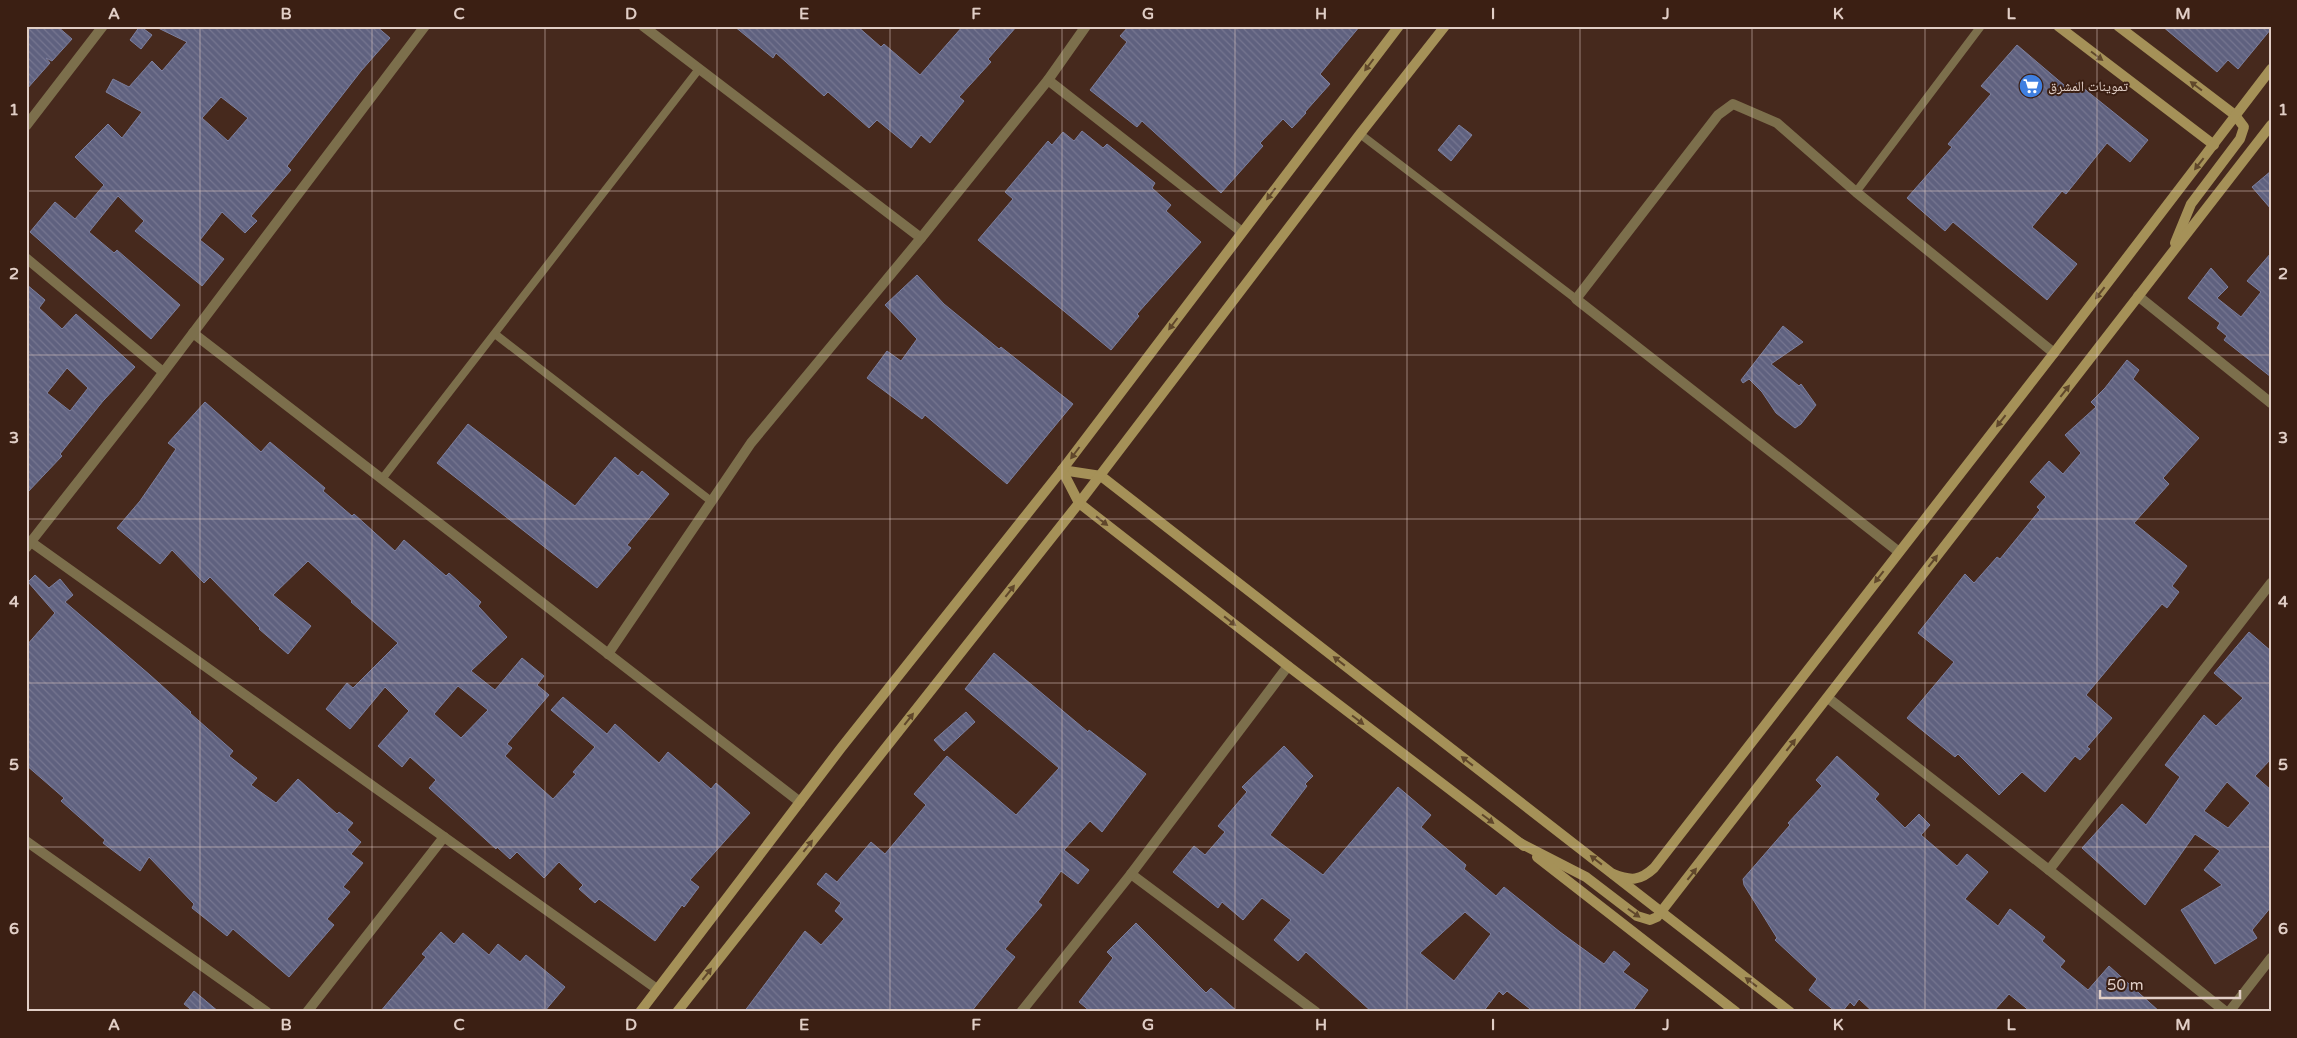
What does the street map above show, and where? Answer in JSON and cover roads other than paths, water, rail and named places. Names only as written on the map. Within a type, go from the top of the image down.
[{"type":"street","points":[[26,126],[103,26]]},
{"type":"street","points":[[425,26],[193,333],[29,545],[657,989]]},
{"type":"street","points":[[643,26],[921,238]]},
{"type":"street","points":[[640,1012],[800,802],[1062,470],[1399,26]]},
{"type":"street","points":[[677,1012],[1080,504],[1360,134],[1445,26]]},
{"type":"street","points":[[2058,26],[2214,145]]},
{"type":"street","points":[[2118,26],[2242,122],[2244,132],[2191,204],[2170,255]]},
{"type":"street","points":[[608,654],[751,443],[921,238],[1048,80],[1084,27]]},
{"type":"street","points":[[1613,874],[1633,880],[1641,878],[1654,868],[2054,353],[2271,69]]},
{"type":"street","points":[[1048,80],[1242,232]]},
{"type":"street","points":[[1899,552],[1576,299],[1718,114],[1733,104],[1777,123],[1856,192],[2054,353]]},
{"type":"street","points":[[1518,842],[1586,877],[1638,916],[1650,920],[1662,912],[2271,125]]},
{"type":"street","points":[[26,258],[163,372]]},
{"type":"street","points":[[2138,296],[2271,403]]},
{"type":"street","points":[[193,333],[800,802]]},
{"type":"street","points":[[1062,470],[1101,476],[1790,1012]]},
{"type":"street","points":[[1062,470],[1080,504],[1736,1012]]},
{"type":"street","points":[[2049,870],[2271,583]]},
{"type":"street","points":[[1021,1012],[1131,874],[1288,666]]},
{"type":"street","points":[[1828,698],[2228,1012],[2271,958]]},
{"type":"street","points":[[307,1012],[444,837]]},
{"type":"street","points":[[26,841],[267,1012]]},
{"type":"street","points":[[1131,874],[1316,1012]]},
{"type":"lane","points":[[1856,192],[1981,26]]},
{"type":"lane","points":[[382,479],[699,69]]},
{"type":"lane","points":[[1360,134],[1576,299]]},
{"type":"lane","points":[[495,334],[711,501]]},
{"type":"place","name":"تموينات المشرق","points":[[2031,86]]}]
